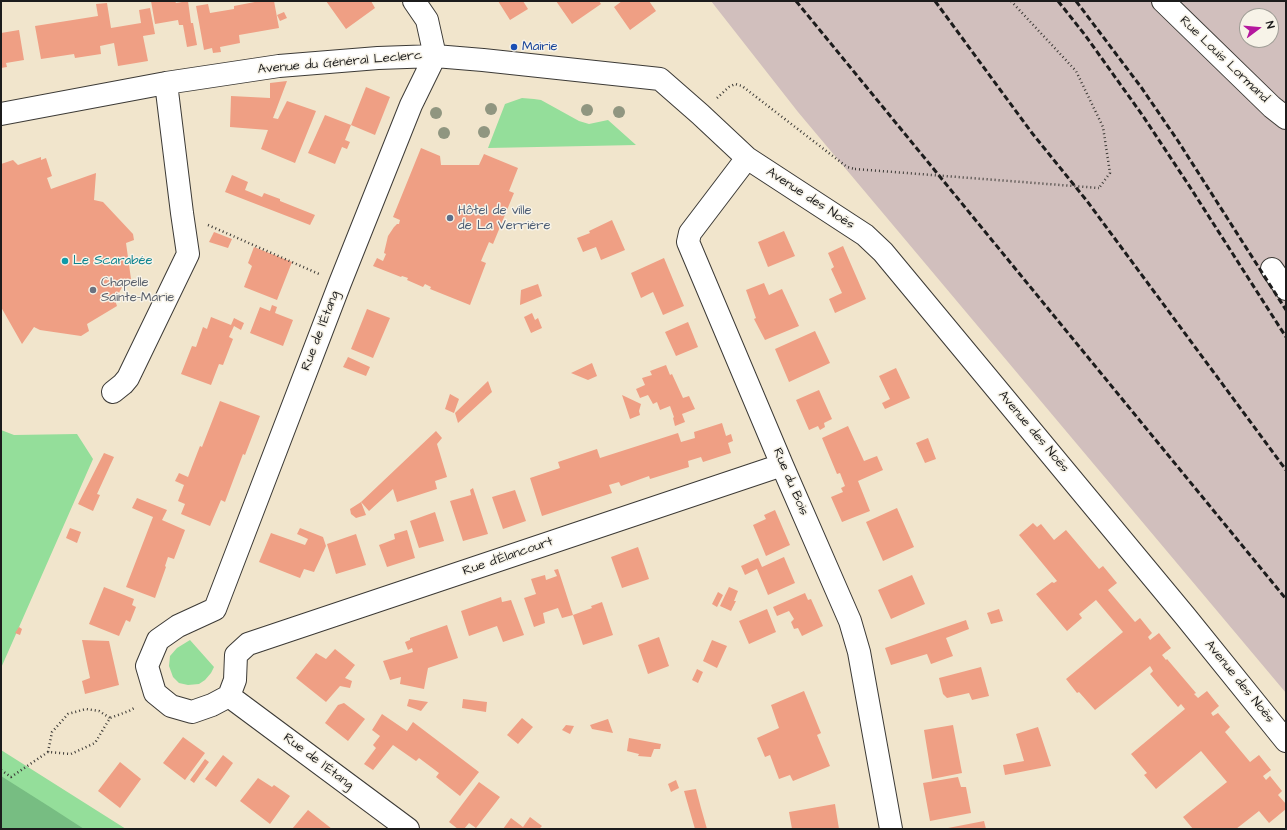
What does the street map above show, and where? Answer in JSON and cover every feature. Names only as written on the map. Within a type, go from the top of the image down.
[{"type":"street","points":[[414,1],[427,20],[435,56]]},
{"type":"street","name":"Rue Louis Lormand","points":[[1162,1],[1272,107],[1286,118]]},
{"type":"street","name":"Avenue du Général Leclerc","points":[[1,114],[166,83],[279,66],[378,58],[435,56],[660,79],[747,158]]},
{"type":"street","name":"Rue de l'Étang","points":[[155,693],[147,666],[158,640],[178,626],[215,610],[340,283],[411,105],[435,56]]},
{"type":"street","points":[[113,392],[128,378],[188,254],[166,83]]},
{"type":"street","name":"Rue du Bois","points":[[747,158],[690,233],[688,242],[782,465],[850,621],[859,652],[891,829]]},
{"type":"street","name":"Avenue des Noës","points":[[747,158],[865,235],[883,252],[1180,609],[1286,741]]},
{"type":"street","points":[[1272,269],[1286,289]]},
{"type":"street","name":"Rue d'Élancourt","points":[[229,696],[235,680],[236,655],[248,644],[782,465]]},
{"type":"street","points":[[155,693],[171,706],[192,712],[212,705],[229,696]]},
{"type":"street","name":"Rue de l'Étang","points":[[229,696],[408,829]]},
{"type":"path","points":[[700,114],[729,86],[735,84],[742,86],[847,167],[855,169],[1099,188],[1110,173],[1103,127],[1076,71],[1011,1]]},
{"type":"path","points":[[182,213],[340,283]]},
{"type":"path","points":[[1,770],[11,777],[48,752],[71,754],[95,743],[110,718],[129,711],[155,693]]},
{"type":"path","points":[[48,752],[52,732],[68,714],[86,709],[100,711],[110,718]]},
{"type":"shaded area","points":[[711,1],[1286,1],[1286,693],[798,112]]},
{"type":"green space","points":[[522,98],[541,100],[579,121],[589,124],[608,120],[636,145],[488,148],[505,104]]},
{"type":"green space","points":[[1,430],[14,435],[77,434],[93,459],[1,668]]},
{"type":"green space","points":[[190,640],[214,667],[205,680],[199,684],[188,685],[179,683],[173,677],[169,666],[170,656],[177,648]]},
{"type":"green space","points":[[1,750],[126,829],[1,829]]},
{"type":"green space","points":[[1,776],[50,807],[84,829],[1,829]]},
{"type":"building","points":[[151,1],[175,1],[176,3],[188,1],[191,23],[193,23],[197,45],[187,47],[183,25],[179,25],[178,20],[155,24]]},
{"type":"building","points":[[260,1],[274,1],[279,28],[239,35],[240,43],[220,47],[221,52],[213,53],[212,48],[204,50],[196,6],[208,4],[210,13],[234,9],[234,6]]},
{"type":"building","points":[[326,1],[371,1],[375,8],[346,29]]},
{"type":"building","points":[[498,1],[523,1],[528,9],[510,20]]},
{"type":"building","points":[[556,1],[599,1],[601,4],[572,24]]},
{"type":"building","points":[[622,1],[649,1],[656,11],[630,30],[614,7]]},
{"type":"building","points":[[107,3],[111,28],[141,23],[139,10],[150,8],[155,34],[143,36],[148,61],[118,66],[114,43],[100,46],[101,54],[75,58],[74,54],[41,59],[35,26],[98,16],[96,4]]},
{"type":"building","points":[[284,12],[287,18],[280,21],[277,15]]},
{"type":"building","points":[[19,30],[24,60],[6,63],[7,67],[1,68],[1,33]]},
{"type":"building","points":[[287,81],[273,118],[278,119],[287,101],[316,111],[295,163],[261,149],[268,130],[230,127],[231,96],[270,98],[270,83]]},
{"type":"building","points":[[366,87],[390,97],[375,135],[351,125]]},
{"type":"building","points":[[325,115],[351,125],[345,140],[350,142],[347,149],[342,147],[335,164],[308,153]]},
{"type":"building","name":"Hôtel de ville de La Verrière","points":[[421,148],[440,156],[441,165],[479,165],[484,154],[518,168],[509,191],[514,193],[493,244],[489,242],[481,261],[486,263],[470,305],[430,289],[431,287],[425,284],[423,287],[407,280],[408,278],[401,277],[373,266],[377,258],[383,261],[386,254],[384,253],[388,236],[394,227],[399,224],[400,220],[393,217]]},
{"type":"building","name":"Le Scarabée","points":[[41,157],[41,160],[46,158],[52,176],[47,178],[51,189],[96,173],[94,200],[103,202],[133,234],[134,240],[126,243],[131,279],[126,280],[115,300],[117,306],[87,324],[89,331],[81,336],[40,330],[34,327],[22,344],[1,307],[1,164],[13,160],[18,165]]},
{"type":"building","points":[[232,175],[248,182],[245,190],[262,197],[264,193],[315,215],[310,225],[225,192]]},
{"type":"building","points":[[612,220],[625,250],[601,260],[596,247],[583,252],[577,238],[590,233],[589,231]]},
{"type":"building","points":[[784,231],[795,256],[768,267],[758,242]]},
{"type":"building","points":[[214,232],[232,239],[228,248],[209,242]]},
{"type":"building","points":[[843,246],[866,299],[835,313],[829,299],[842,293],[831,269],[834,267],[828,253]]},
{"type":"building","points":[[254,247],[292,262],[277,300],[244,287],[252,266],[248,263]]},
{"type":"building","points":[[664,258],[684,306],[663,315],[653,292],[641,298],[631,273]]},
{"type":"building","points":[[764,283],[769,295],[782,289],[799,326],[765,340],[754,319],[756,318],[746,290]]},
{"type":"building","points":[[538,284],[542,296],[520,305],[521,290]]},
{"type":"building","points":[[272,305],[277,307],[275,313],[293,320],[283,346],[250,333],[260,307],[270,311]]},
{"type":"building","points":[[367,309],[390,318],[373,358],[351,349]]},
{"type":"building","points":[[532,313],[535,320],[538,318],[542,328],[531,333],[524,317]]},
{"type":"building","points":[[211,317],[231,325],[234,318],[244,323],[241,330],[234,326],[229,337],[233,339],[223,365],[219,364],[211,385],[181,374],[192,346],[196,347],[203,327],[207,329]]},
{"type":"building","points":[[688,322],[698,347],[676,356],[665,332]]},
{"type":"building","points":[[815,331],[830,363],[789,382],[775,349]]},
{"type":"building","points":[[348,357],[370,367],[366,376],[343,367]]},
{"type":"building","points":[[592,363],[597,376],[588,380],[571,373]]},
{"type":"building","points":[[666,365],[670,375],[672,374],[683,398],[689,396],[695,409],[682,414],[685,422],[675,426],[674,417],[670,406],[660,410],[657,402],[653,404],[648,395],[640,398],[636,389],[645,385],[642,378],[652,375],[650,371]]},
{"type":"building","points":[[896,368],[910,398],[885,409],[882,403],[890,399],[879,376]]},
{"type":"building","points":[[488,381],[492,392],[458,423],[455,413]]},
{"type":"building","points":[[819,390],[832,419],[824,423],[825,427],[820,430],[818,426],[809,430],[796,400]]},
{"type":"building","points":[[450,394],[459,399],[454,413],[445,409]]},
{"type":"building","points":[[622,395],[641,404],[639,411],[640,415],[630,419]]},
{"type":"building","points":[[220,401],[260,416],[245,455],[243,454],[225,502],[221,500],[210,526],[181,514],[185,504],[178,501],[184,485],[175,481],[179,473],[188,477],[200,446],[202,447]]},
{"type":"building","points":[[722,423],[726,436],[731,434],[733,441],[728,443],[731,453],[703,462],[701,457],[688,461],[689,467],[650,479],[649,476],[621,486],[619,482],[609,485],[612,493],[542,516],[530,478],[560,468],[558,462],[597,449],[600,458],[678,433],[681,442],[695,438],[694,432]]},
{"type":"building","points":[[848,426],[864,461],[877,456],[883,470],[858,481],[870,511],[842,522],[831,497],[843,492],[841,488],[845,486],[840,473],[837,474],[822,438]]},
{"type":"building","points":[[436,431],[442,438],[437,444],[447,477],[435,481],[437,489],[397,502],[393,489],[369,511],[361,502]]},
{"type":"building","points":[[928,438],[936,459],[925,463],[916,443]]},
{"type":"building","points":[[104,453],[114,457],[97,494],[100,495],[93,511],[78,504]]},
{"type":"building","points":[[473,488],[488,534],[463,541],[450,501],[471,495],[470,490]]},
{"type":"building","points":[[515,490],[526,521],[503,529],[492,497]]},
{"type":"building","points":[[137,498],[167,510],[162,520],[185,530],[174,559],[168,557],[155,598],[126,587],[153,517],[132,508]]},
{"type":"building","points":[[361,502],[366,515],[356,518],[351,514],[350,509]]},
{"type":"building","points":[[897,508],[914,547],[883,561],[866,522]]},
{"type":"building","points":[[775,510],[790,545],[766,556],[753,525],[766,519],[764,515]]},
{"type":"building","points":[[435,512],[444,541],[419,548],[410,521]]},
{"type":"building","points":[[1033,523],[1037,527],[1041,524],[1054,540],[1066,530],[1099,569],[1103,566],[1117,583],[1108,590],[1135,622],[1140,618],[1152,633],[1148,637],[1150,640],[1159,633],[1171,648],[1162,655],[1196,693],[1194,694],[1198,698],[1207,691],[1219,706],[1211,713],[1213,716],[1218,713],[1230,727],[1225,732],[1250,762],[1259,755],[1271,770],[1263,776],[1266,780],[1270,776],[1282,791],[1278,795],[1286,804],[1286,809],[1269,823],[1259,811],[1236,829],[1193,829],[1183,817],[1227,782],[1201,751],[1156,789],[1144,775],[1147,773],[1131,754],[1185,709],[1181,704],[1178,707],[1150,674],[1153,671],[1150,666],[1095,710],[1079,692],[1077,693],[1066,679],[1123,632],[1096,600],[1079,614],[1082,618],[1067,631],[1036,594],[1052,582],[1054,583],[1057,581],[1019,535]]},
{"type":"building","points":[[70,528],[81,532],[77,543],[66,538]]},
{"type":"building","points":[[300,528],[323,537],[326,546],[314,572],[304,569],[300,578],[259,562],[271,533],[305,545],[308,539],[297,534]]},
{"type":"building","points":[[407,530],[415,558],[387,567],[379,545],[395,539],[394,534]]},
{"type":"building","points":[[356,534],[366,565],[336,574],[327,544]]},
{"type":"building","points":[[638,547],[649,579],[622,588],[611,557]]},
{"type":"building","points":[[784,557],[795,583],[768,595],[757,569],[745,575],[741,566],[758,558],[762,567]]},
{"type":"building","points":[[558,569],[573,615],[562,618],[558,608],[543,613],[545,623],[534,627],[524,598],[536,594],[531,579],[545,575],[546,580],[557,576],[554,570]]},
{"type":"building","points":[[912,575],[925,604],[891,619],[878,590]]},
{"type":"building","points":[[104,587],[134,599],[132,605],[136,607],[130,622],[126,620],[119,636],[89,624]]},
{"type":"building","points":[[729,587],[738,591],[734,601],[736,601],[731,611],[720,606]]},
{"type":"building","points":[[718,592],[723,595],[717,607],[712,604]]},
{"type":"building","points":[[805,593],[808,600],[811,599],[823,626],[802,636],[798,628],[794,629],[791,622],[794,619],[789,611],[777,616],[773,607]]},
{"type":"building","points":[[501,597],[502,602],[511,600],[524,635],[503,642],[497,626],[469,636],[461,611]]},
{"type":"building","points":[[602,602],[613,635],[583,645],[573,615],[592,608],[591,606]]},
{"type":"building","points":[[767,609],[776,632],[749,644],[739,621]]},
{"type":"building","points":[[999,609],[1003,621],[991,624],[987,613]]},
{"type":"building","points":[[966,620],[969,629],[946,638],[953,656],[931,664],[927,654],[891,665],[885,648]]},
{"type":"building","points":[[447,625],[458,658],[428,668],[424,689],[400,684],[401,677],[390,680],[383,661],[413,652],[412,648],[408,650],[405,642],[410,640],[410,638]]},
{"type":"building","points":[[19,627],[22,629],[20,635],[15,633]]},
{"type":"building","points":[[659,637],[669,666],[648,674],[638,645]]},
{"type":"building","points":[[82,640],[109,641],[119,685],[85,694],[82,681],[90,678]]},
{"type":"building","points":[[712,640],[727,646],[717,668],[703,661]]},
{"type":"building","points":[[335,649],[355,665],[345,678],[352,681],[350,688],[340,686],[326,702],[296,678],[316,653],[326,659]]},
{"type":"building","points":[[981,667],[989,696],[972,700],[969,693],[947,698],[943,694],[939,678]]},
{"type":"building","points":[[697,669],[703,672],[698,683],[692,680]]},
{"type":"building","points":[[804,691],[821,733],[817,735],[830,766],[793,781],[790,775],[779,779],[770,755],[765,757],[757,738],[779,728],[771,705]]},
{"type":"building","points":[[409,699],[428,702],[421,711],[407,706]]},
{"type":"building","points":[[463,699],[487,702],[486,712],[462,708]]},
{"type":"building","points":[[344,703],[365,719],[348,741],[325,723],[338,705]]},
{"type":"building","points":[[382,714],[407,731],[413,722],[479,772],[460,796],[436,777],[439,773],[419,758],[416,761],[393,745],[373,770],[364,764],[376,748],[373,745],[380,736],[372,730]]},
{"type":"building","points":[[522,718],[533,727],[518,744],[507,735]]},
{"type":"building","points":[[608,719],[613,733],[592,729],[590,725]]},
{"type":"building","points":[[566,725],[574,726],[570,734],[562,730]]},
{"type":"building","points":[[953,725],[962,773],[932,779],[924,730]]},
{"type":"building","points":[[1038,727],[1051,766],[1005,775],[1003,765],[1024,761],[1016,734]]},
{"type":"building","points":[[183,737],[205,753],[185,780],[163,763]]},
{"type":"building","points":[[629,738],[661,744],[660,749],[654,749],[651,757],[638,756],[639,754],[627,751]]},
{"type":"building","points":[[223,755],[233,763],[216,787],[205,779]]},
{"type":"building","points":[[205,759],[209,762],[194,783],[190,780]]},
{"type":"building","points":[[120,762],[141,779],[120,808],[98,791]]},
{"type":"building","points":[[958,777],[961,787],[966,787],[971,813],[930,821],[923,783]]},
{"type":"building","points":[[258,778],[272,787],[274,785],[290,796],[270,824],[240,801]]},
{"type":"building","points":[[676,780],[679,788],[671,792],[668,784]]},
{"type":"building","points":[[479,782],[500,797],[476,828],[469,823],[464,829],[458,829],[449,822]]},
{"type":"building","points":[[696,789],[707,829],[695,829],[684,791]]},
{"type":"building","points":[[835,804],[839,829],[792,829],[789,812]]},
{"type":"building","points":[[308,810],[332,829],[292,829]]},
{"type":"building","points":[[530,817],[542,826],[539,829],[503,829],[511,818],[523,827]]},
{"type":"building","points":[[984,821],[986,829],[948,829],[948,828]]},
{"type":"railway","points":[[796,1],[1286,599]]},
{"type":"railway","points":[[935,1],[1032,133],[1087,201],[1286,470]]},
{"type":"railway","points":[[1058,1],[1085,35],[1143,116],[1286,337]]},
{"type":"railway","points":[[1076,1],[1141,87],[1178,141],[1286,310]]},
{"type":"place","name":"Mairie","points":[[514,47]]},
{"type":"place","name":"Hôtel de ville de La Verrière","points":[[450,218]]},
{"type":"place","name":"Le Scarabée","points":[[65,261]]},
{"type":"place","name":"Chapelle Sainte-Marie","points":[[93,290]]}]
